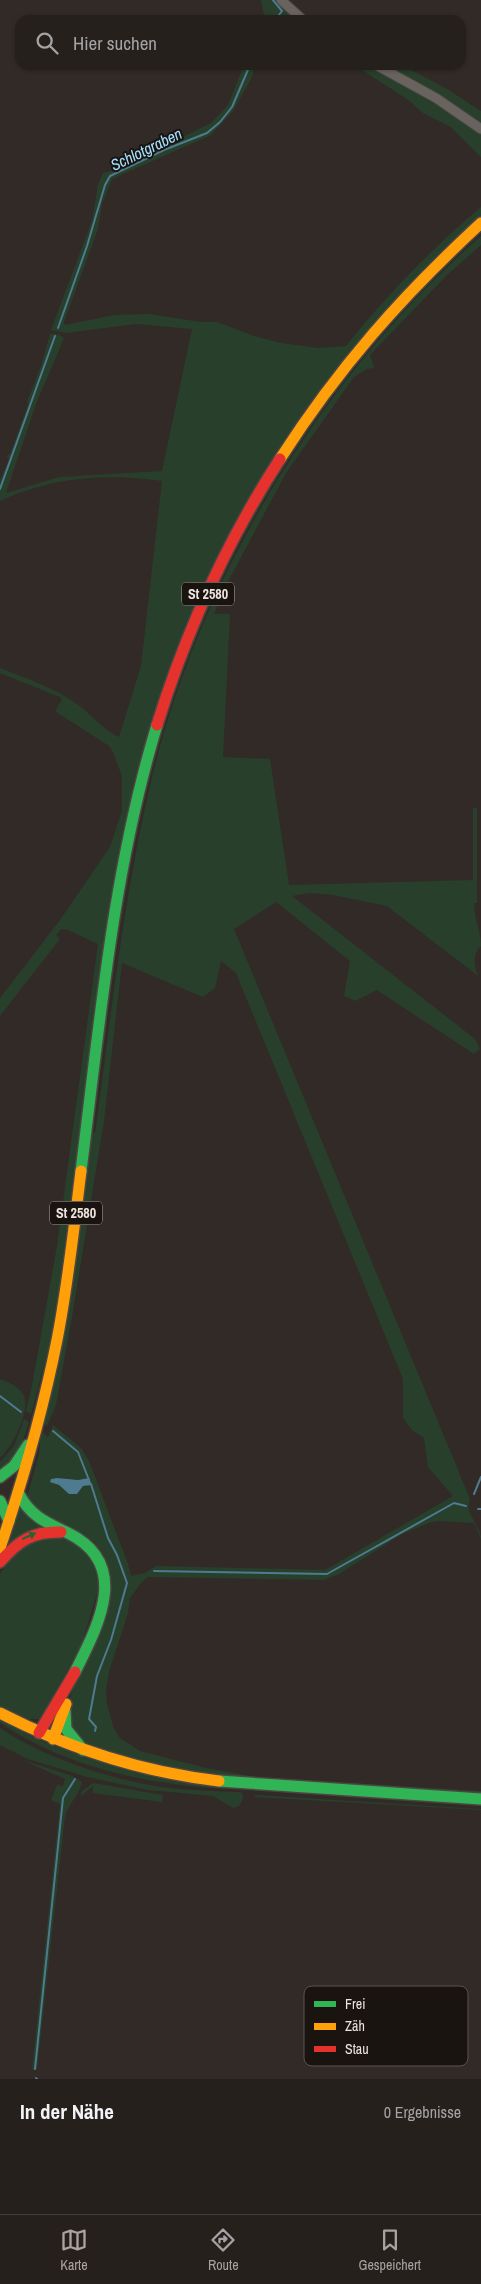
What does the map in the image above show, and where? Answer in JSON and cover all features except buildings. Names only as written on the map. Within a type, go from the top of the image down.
[{"type":"main road","name":"St 2580","points":[[0,1548],[19,1494],[35,1434],[50,1370],[68,1273],[104,991],[121,879],[146,766],[183,651],[224,558],[249,510],[312,412],[348,364],[399,303],[438,262],[481,223]]},
{"type":"main road","name":"St 2580","points":[[0,1476],[18,1461],[35,1434]]},
{"type":"main road","points":[[19,1494],[29,1512],[83,1541],[96,1552],[103,1566],[106,1582],[98,1616],[69,1687],[39,1733]]},
{"type":"main road","points":[[0,1501],[9,1521]]},
{"type":"main road","points":[[0,1562],[20,1540],[33,1534],[51,1531],[67,1532]]},
{"type":"main road","points":[[53,1739],[65,1709],[69,1687]]},
{"type":"main road","points":[[65,1709],[66,1729],[83,1750]]},
{"type":"main road","points":[[0,1713],[39,1733],[83,1750],[139,1768],[200,1779],[481,1799]]},
{"type":"street","points":[[281,0],[298,15]]},
{"type":"street","points":[[385,70],[436,98],[481,129]]},
{"type":"green space","points":[[261,0],[277,0],[292,15],[264,15]]},
{"type":"green space","points":[[242,70],[254,70],[233,111],[211,135],[112,179],[102,204],[98,229],[64,322],[65,325],[114,315],[149,314],[201,322],[217,322],[254,336],[281,343],[318,348],[346,346],[410,273],[481,207],[481,217],[303,415],[156,714],[51,1340],[31,1414],[26,1411],[57,1246],[98,944],[68,930],[61,929],[56,935],[60,939],[0,1016],[0,998],[60,920],[110,847],[122,811],[122,776],[109,746],[55,711],[62,700],[60,697],[0,673],[0,668],[40,684],[68,698],[107,730],[119,737],[141,666],[162,481],[121,477],[80,479],[39,487],[0,501],[0,480],[9,459],[6,456],[10,454],[28,405],[27,402],[41,366],[50,334],[56,334],[64,338],[36,404],[6,493],[59,477],[162,471],[192,329],[136,324],[66,333],[51,330],[92,221],[98,184],[103,173],[115,170],[211,123],[228,105]]},
{"type":"green space","points":[[362,70],[379,70],[451,111],[481,134],[481,157],[451,127],[423,113],[407,99]]},
{"type":"green space","points":[[393,70],[411,70],[447,89],[481,111],[481,125],[430,90]]},
{"type":"green space","points":[[481,229],[481,232],[423,288],[370,348],[322,411],[278,477],[238,546],[204,618],[175,692],[141,814],[123,905],[92,1134],[95,1132],[97,1120],[120,948],[142,819],[174,701],[202,626],[236,553],[276,482],[321,414],[371,350],[424,290],[481,236],[481,245],[447,275],[370,355],[374,368],[367,369],[354,377],[286,473],[224,589],[214,614],[230,614],[223,757],[270,759],[289,885],[473,880],[473,808],[477,808],[477,903],[474,903],[481,940],[481,946],[476,953],[475,960],[478,976],[387,906],[333,895],[309,893],[292,896],[475,1039],[480,1049],[474,1054],[377,990],[355,1001],[344,996],[350,961],[276,902],[234,929],[470,1499],[469,1510],[481,1539],[474,1523],[437,1521],[429,1523],[402,1534],[339,1574],[324,1580],[148,1577],[130,1598],[128,1613],[109,1672],[106,1690],[107,1704],[114,1729],[120,1738],[140,1751],[206,1768],[261,1778],[481,1791],[481,1794],[250,1780],[198,1774],[149,1766],[107,1754],[77,1738],[66,1717],[66,1712],[76,1681],[106,1606],[110,1587],[109,1569],[102,1552],[94,1543],[76,1531],[45,1519],[30,1506],[28,1494],[39,1454],[41,1431],[48,1437],[53,1425],[82,1449],[89,1461],[131,1576],[145,1573],[156,1566],[325,1570],[453,1496],[428,1467],[424,1438],[412,1430],[403,1418],[403,1379],[236,973],[221,961],[215,988],[203,997],[122,963],[104,1121],[72,1317],[56,1405],[47,1426],[43,1422],[57,1358],[78,1229],[102,1034],[121,904],[141,805],[167,708],[190,644],[216,585],[245,528],[277,473],[312,420],[350,369],[391,320],[435,273]],"holes":[[[57,1478],[78,1480],[88,1478],[91,1485],[83,1486],[77,1494],[70,1494],[59,1485],[51,1482],[51,1479]]]},
{"type":"green space","points":[[0,1379],[9,1383],[23,1394],[25,1409],[15,1437],[0,1458]]},
{"type":"green space","points":[[24,1419],[29,1422],[21,1447],[0,1472],[0,1462],[14,1446]]},
{"type":"green space","points":[[18,1507],[49,1527],[4,1549]]},
{"type":"green space","points":[[61,1536],[91,1554],[100,1584],[81,1646],[40,1719],[24,1719],[0,1707],[0,1574],[19,1546]]},
{"type":"green space","points":[[0,1720],[46,1743],[77,1754],[229,1789],[199,1787],[139,1778],[81,1763],[26,1739],[0,1723]]},
{"type":"green space","points":[[0,1728],[35,1748],[99,1773],[161,1787],[237,1792],[242,1793],[243,1799],[239,1806],[233,1808],[213,1796],[148,1790],[87,1777],[28,1759],[0,1745]]},
{"type":"green space","points":[[20,1759],[72,1776],[82,1782],[65,1816],[37,2069],[32,2070],[60,1804],[51,1800],[57,1785],[63,1786],[65,1779]]},
{"type":"green space","points":[[93,1783],[163,1795],[162,1802],[93,1793],[93,1786],[80,1797],[82,1791]]},
{"type":"green space","points":[[256,1795],[481,1809],[481,1810],[254,1797]]},
{"type":"water","points":[[89,1478],[92,1485],[83,1486],[77,1494],[69,1494],[59,1485],[50,1482],[51,1479],[78,1480]]},
{"type":"waterway","name":"Schlotgraben","points":[[273,0],[282,11],[279,15]]},
{"type":"waterway","name":"Schlotgraben","points":[[58,328],[87,246],[105,185],[110,176],[164,150],[207,133],[220,122],[232,107],[248,70]]},
{"type":"waterway","name":"Schlotgraben","points":[[0,489],[55,336]]},
{"type":"waterway","name":"Schlotgraben","points":[[0,1396],[21,1412]]},
{"type":"waterway","points":[[53,1431],[78,1452],[89,1480]]},
{"type":"waterway","points":[[474,1494],[481,1477]]},
{"type":"waterway","points":[[91,1484],[108,1538],[117,1555],[127,1583],[111,1640],[97,1676],[89,1719],[96,1727],[95,1731]]},
{"type":"waterway","points":[[154,1571],[327,1574],[454,1503],[466,1506]]},
{"type":"waterway","points":[[35,2069],[63,1798],[75,1779]]},
{"type":"traffic: fast","points":[[81,1171],[102,1002],[119,890],[129,835],[157,725]]},
{"type":"traffic: fast","points":[[0,1477],[14,1466],[28,1445]]},
{"type":"traffic: fast","points":[[19,1494],[28,1508],[46,1522],[68,1533],[87,1546],[99,1561],[104,1578],[104,1596],[100,1615],[75,1672]]},
{"type":"traffic: fast","points":[[0,1501],[9,1521]]},
{"type":"traffic: fast","points":[[65,1711],[66,1729],[83,1750]]},
{"type":"traffic: fast","points":[[219,1781],[481,1799]]},
{"type":"traffic: slow","points":[[280,459],[302,425],[348,363],[424,278],[481,223]]},
{"type":"traffic: slow","points":[[0,1548],[32,1445],[57,1340],[81,1171]]},
{"type":"traffic: slow","points":[[53,1739],[66,1704]]},
{"type":"traffic: slow","points":[[0,1713],[53,1738],[106,1757],[162,1772],[219,1781]]},
{"type":"traffic: jam","points":[[157,725],[181,656],[225,555],[242,522],[280,459]]},
{"type":"traffic: jam","points":[[0,1562],[13,1548],[27,1539],[42,1533],[61,1532]]},
{"type":"traffic: jam","points":[[39,1733],[75,1672]]}]
